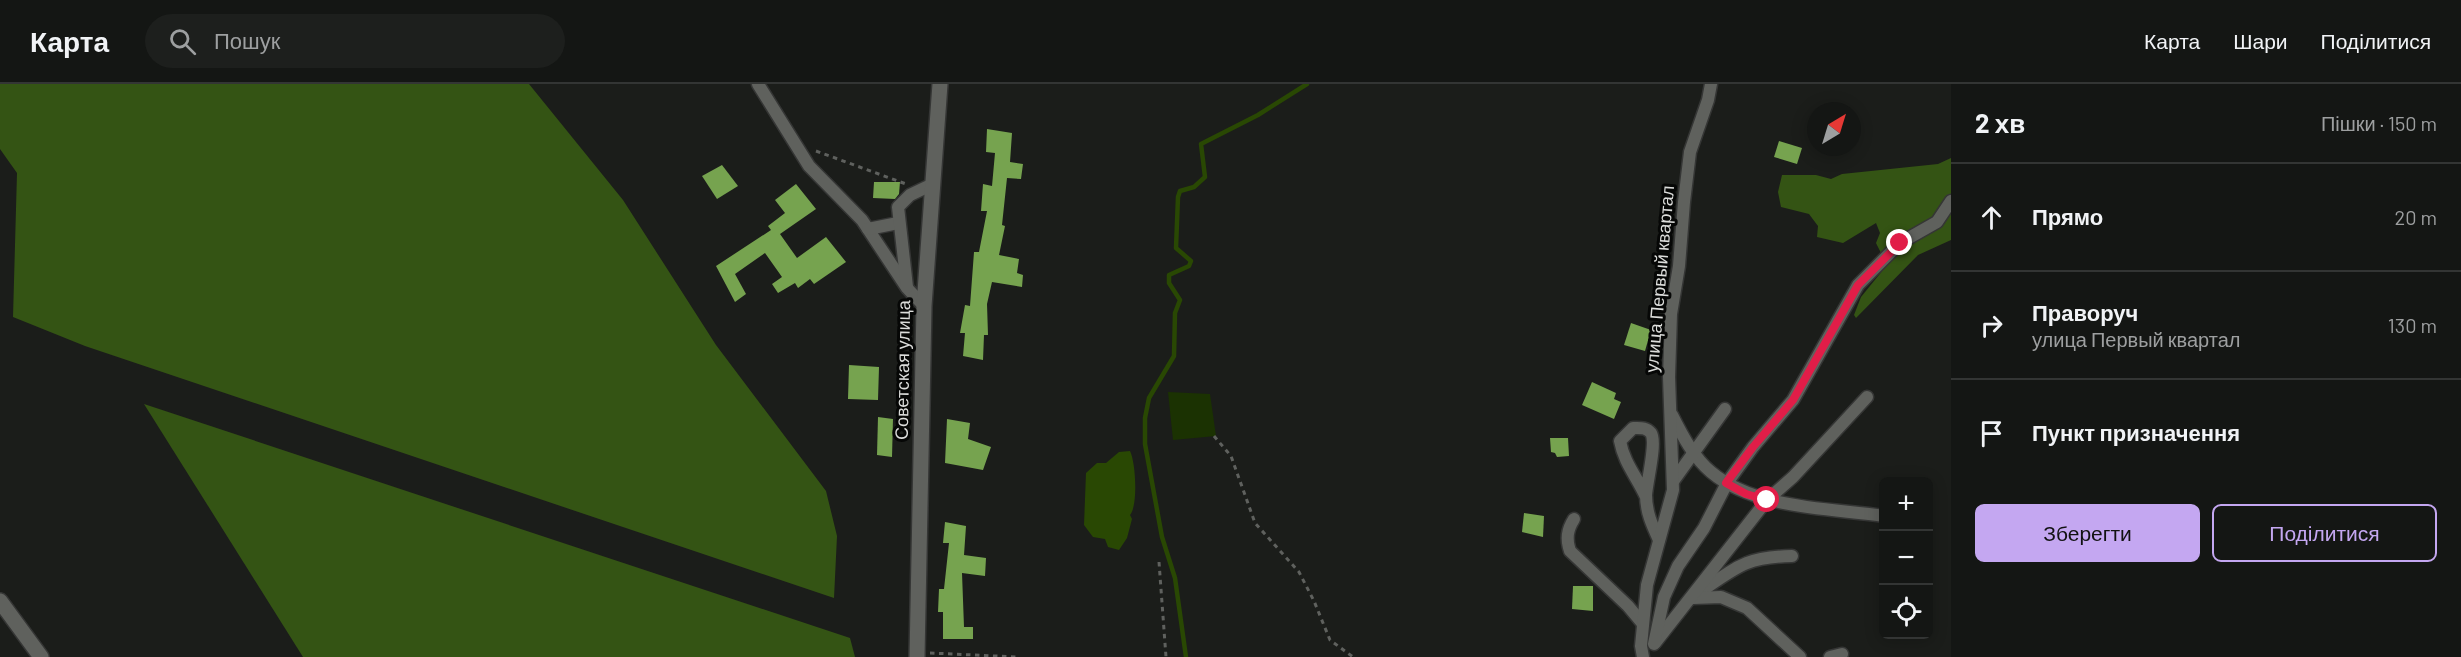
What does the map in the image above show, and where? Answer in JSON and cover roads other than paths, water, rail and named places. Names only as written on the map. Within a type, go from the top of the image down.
[{"type":"main road","name":"Советская улица","points":[[917,655],[927,186],[940,84]]},
{"type":"main road","points":[[0,601],[41,657]]},
{"type":"street","points":[[758,84],[809,166],[868,229],[907,288],[924,306]]},
{"type":"street","name":"улица Первый квартал","points":[[1643,657],[1643,624],[1647,585],[1673,481],[1670,411],[1671,314],[1679,266],[1685,192],[1690,152],[1708,100],[1711,84]]},
{"type":"street","points":[[907,288],[907,267],[898,223],[898,207],[910,195],[927,186]]},
{"type":"street","points":[[1648,657],[1654,644],[1664,597],[1678,566],[1704,528],[1726,483],[1793,400],[1858,285],[1900,243],[1937,222],[1951,201]]},
{"type":"street","points":[[868,229],[898,223]]},
{"type":"street","points":[[1654,644],[1693,598],[1767,500],[1793,477],[1867,397]]},
{"type":"street","points":[[1673,481],[1725,409]]},
{"type":"street","points":[[1670,411],[1694,452],[1710,471],[1746,494],[1767,500],[1879,515]]},
{"type":"street","points":[[1646,497],[1623,459],[1620,441],[1633,428],[1644,428],[1651,433],[1654,442],[1646,497],[1650,521],[1659,540]]},
{"type":"street","points":[[1574,519],[1569,527],[1567,541],[1570,551],[1628,606],[1643,624]]},
{"type":"street","points":[[1693,598],[1735,568],[1761,557],[1792,556]]},
{"type":"street","points":[[1693,598],[1721,597],[1747,608],[1800,657]]},
{"type":"waterway","points":[[1186,657],[1175,578],[1162,537],[1145,444],[1145,418],[1149,398],[1174,356],[1175,313],[1180,300],[1169,283],[1169,275],[1189,266],[1191,261],[1176,248],[1178,197],[1180,191],[1194,187],[1205,177],[1201,144],[1258,115],[1307,84]]}]
